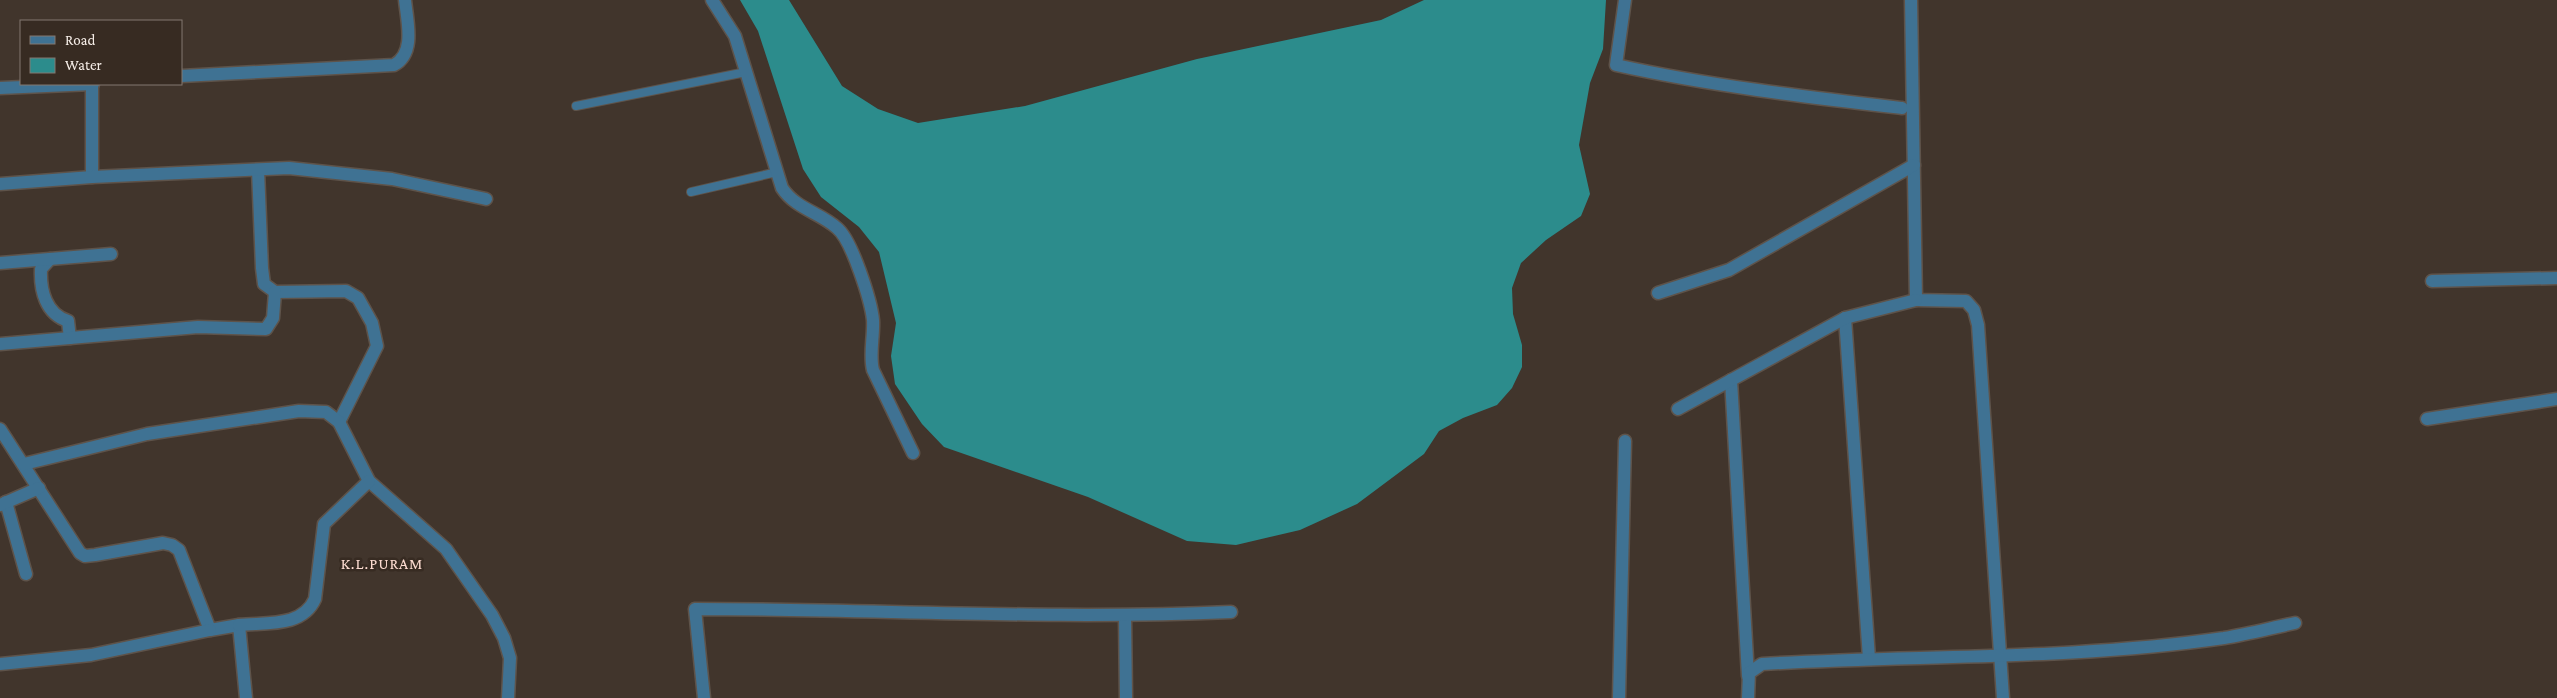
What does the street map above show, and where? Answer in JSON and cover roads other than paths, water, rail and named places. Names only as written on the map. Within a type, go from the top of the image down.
[{"type":"street","points":[[182,76],[394,65],[401,61],[408,49],[405,0]]},
{"type":"street","points":[[712,0],[735,36],[782,188],[792,200],[838,228],[846,241],[870,299],[874,344],[871,360],[873,370],[914,453]]},
{"type":"street","points":[[1625,0],[1616,65],[1660,75],[1780,94],[1902,108]]},
{"type":"street","points":[[1911,0],[1916,300]]},
{"type":"street","points":[[0,88],[69,85]]},
{"type":"street","points":[[92,85],[92,177]]},
{"type":"street","points":[[1658,293],[1729,270],[1914,165]]},
{"type":"street","points":[[0,184],[92,177],[289,168],[392,179],[486,199]]},
{"type":"street","points":[[258,170],[264,284],[275,292],[346,291],[358,298],[372,323],[377,346],[339,422]]},
{"type":"street","points":[[0,263],[111,254]]},
{"type":"street","points":[[50,259],[41,269],[44,300],[57,318],[68,321],[70,338]]},
{"type":"street","points":[[2432,281],[2557,278]]},
{"type":"street","points":[[0,344],[198,327],[266,329],[272,318],[275,292]]},
{"type":"street","points":[[1678,409],[1845,318],[1916,300],[1966,301],[1974,310],[1978,325],[2003,698]]},
{"type":"street","points":[[1845,318],[1870,658]]},
{"type":"street","points":[[1732,380],[1748,698]]},
{"type":"street","points":[[2427,419],[2557,398]]},
{"type":"street","points":[[24,464],[147,434],[299,411],[326,412],[339,422],[369,481],[446,549],[492,615],[504,638],[510,658],[508,698]]},
{"type":"street","points":[[0,429],[80,553],[85,556],[163,543],[172,545],[179,550],[210,630]]},
{"type":"street","points":[[1619,698],[1625,441]]},
{"type":"street","points":[[0,664],[91,655],[239,625],[294,620],[311,607],[315,599],[324,524],[369,481]]},
{"type":"street","points":[[26,574],[3,504],[39,488]]},
{"type":"street","points":[[704,698],[695,609],[808,609],[1125,617],[1231,612]]},
{"type":"street","points":[[1125,617],[1126,698]]},
{"type":"street","points":[[1748,676],[1752,669],[1762,664],[1870,658],[2091,651],[2225,638],[2295,623]]},
{"type":"street","points":[[239,625],[246,698]]},
{"type":"lane","points":[[576,106],[746,72]]},
{"type":"lane","points":[[691,192],[776,172]]},
{"type":"water","points":[[740,0],[789,0],[842,86],[878,109],[918,123],[1025,106],[1197,59],[1381,20],[1424,0],[1606,0],[1603,49],[1590,83],[1579,145],[1590,194],[1581,216],[1546,240],[1521,263],[1512,288],[1513,314],[1522,345],[1522,367],[1512,388],[1497,405],[1463,418],[1439,431],[1424,454],[1357,504],[1300,530],[1236,545],[1187,541],[1088,497],[944,447],[922,424],[895,384],[891,356],[896,323],[879,252],[859,227],[821,197],[803,169],[758,31]]},
{"type":"district","name":"K.L.PURAM","points":[[382,563]]}]
